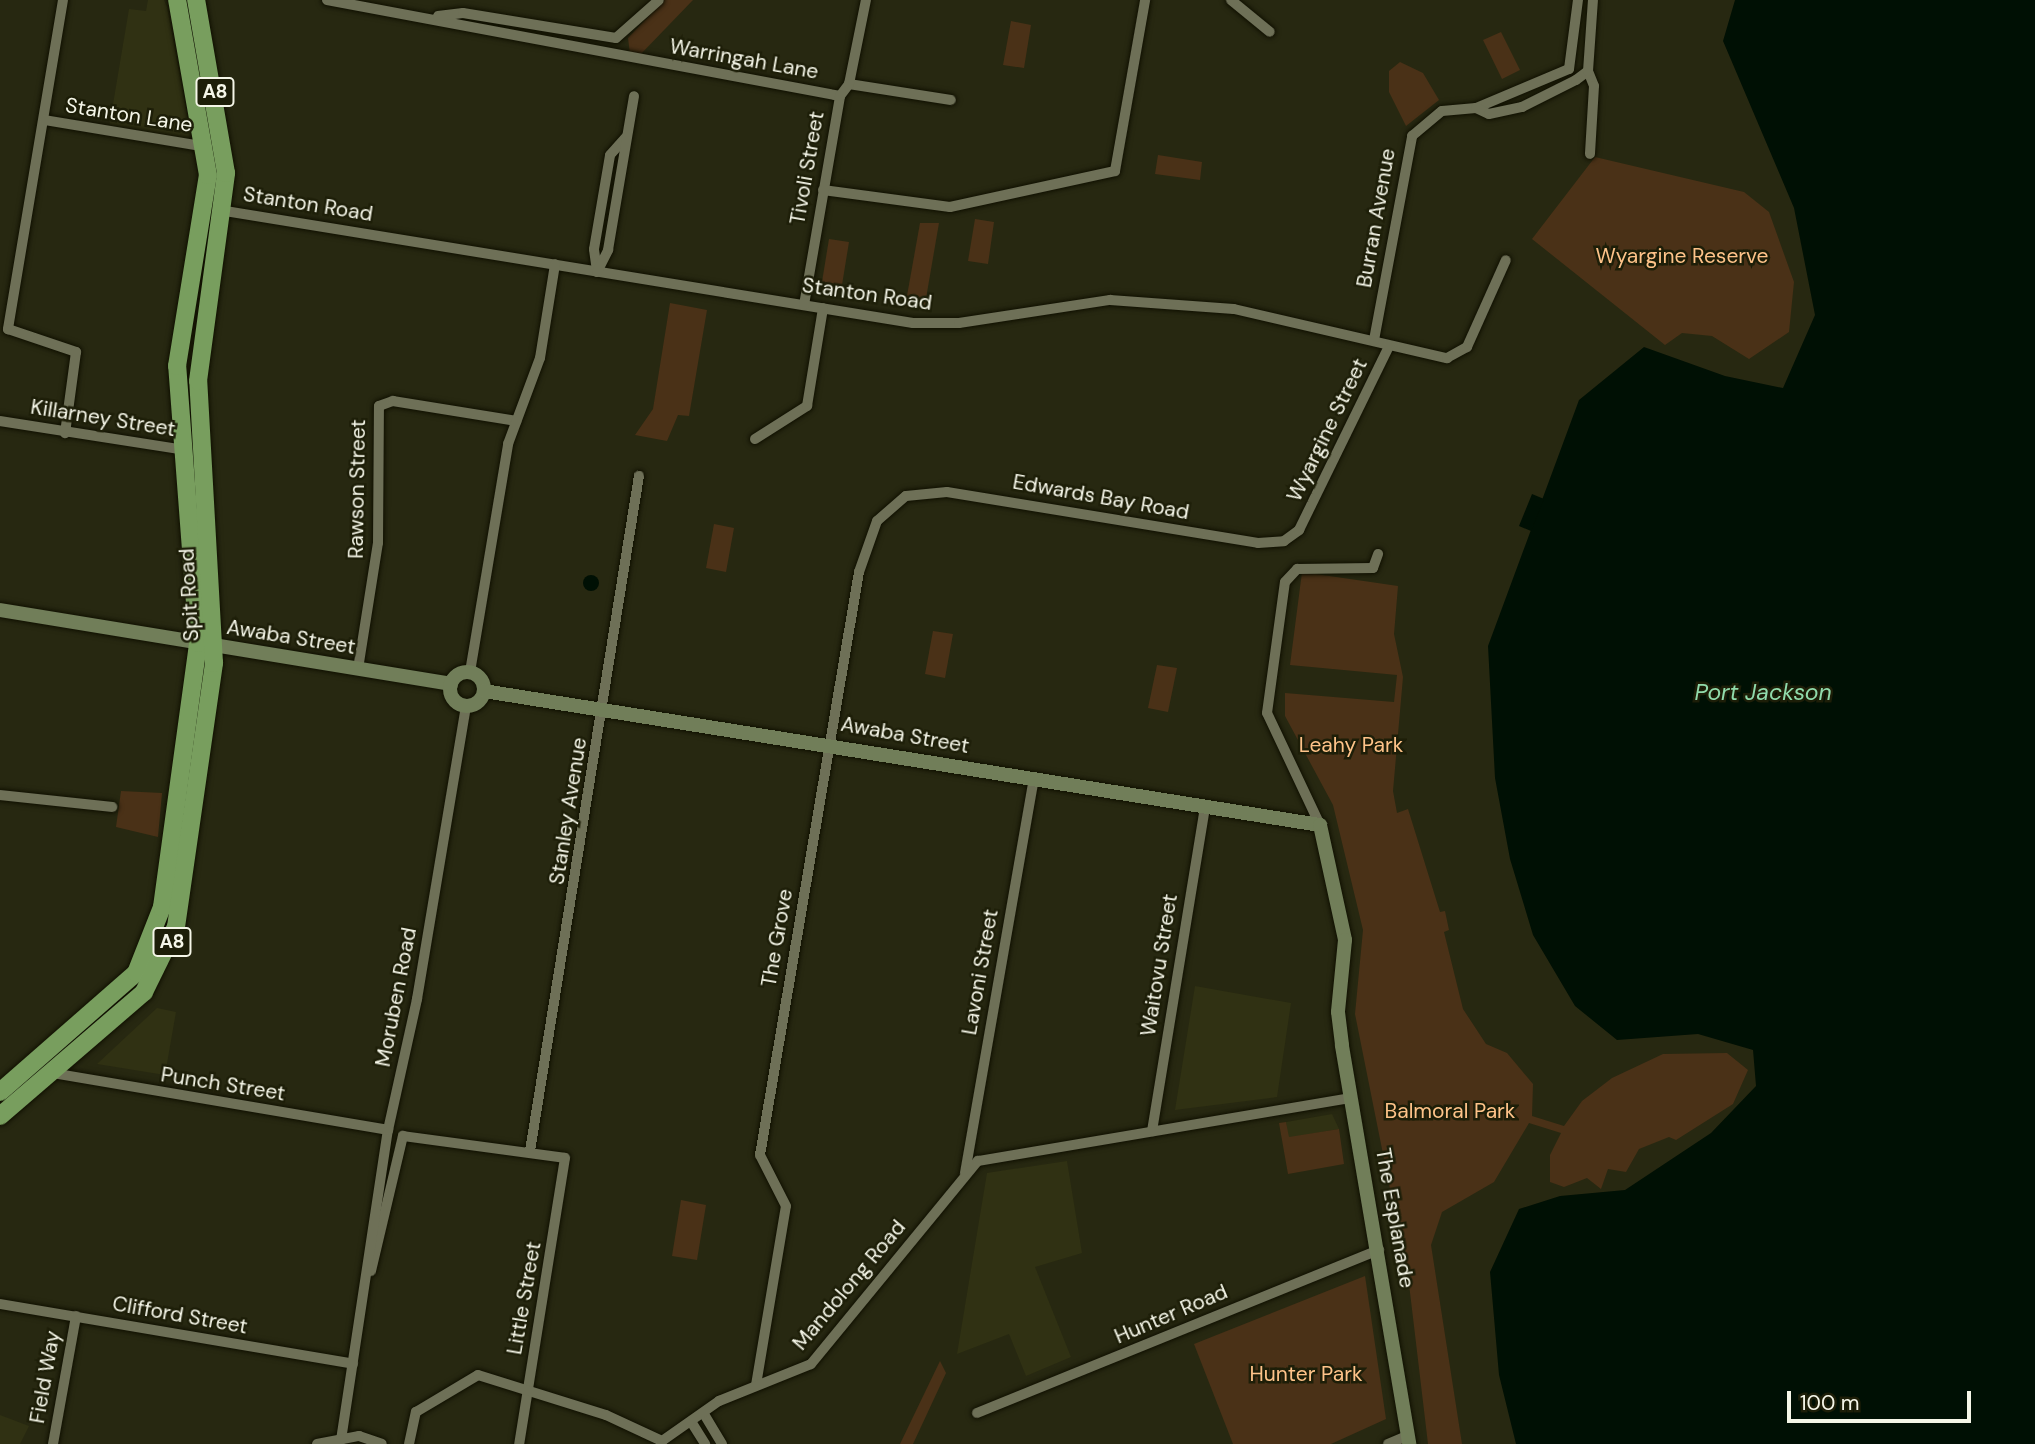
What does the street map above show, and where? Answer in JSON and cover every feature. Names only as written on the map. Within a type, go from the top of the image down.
[{"type":"highway","name":"Spit Road","points":[[0,1092],[125,984],[151,944],[162,907],[206,645],[180,451],[178,347],[204,208],[208,147],[177,0]]},
{"type":"highway","name":"Spit Road","points":[[2,1110],[52,1073],[144,992],[170,949],[206,645],[199,353],[223,211],[223,137],[196,0]]},
{"type":"street","points":[[63,0],[8,329],[76,352],[65,433]]},
{"type":"street","points":[[327,0],[434,16],[463,13],[619,38],[659,0]]},
{"type":"street","name":"Tivoli Street","points":[[804,305],[840,96],[849,84],[866,0]]},
{"type":"street","points":[[823,190],[950,207],[1115,172],[1145,0]]},
{"type":"street","points":[[1231,0],[1270,32]]},
{"type":"street","name":"Burran Avenue","points":[[1374,340],[1412,136],[1442,111],[1476,108],[1569,69],[1578,0]]},
{"type":"street","points":[[1590,154],[1594,86],[1588,71],[1593,0]]},
{"type":"street","name":"Warringah Lane","points":[[434,16],[641,60],[840,96]]},
{"type":"street","name":"Burran Avenue","points":[[1476,108],[1489,114],[1522,107],[1588,71]]},
{"type":"street","points":[[849,84],[951,100]]},
{"type":"street","points":[[597,272],[594,249],[610,155],[626,137],[634,96]]},
{"type":"street","name":"Stanton Lane","points":[[44,121],[208,147]]},
{"type":"street","name":"Stanton Road","points":[[204,208],[823,308],[942,324],[1110,300],[1234,309],[1447,358],[1467,347],[1506,260]]},
{"type":"street","points":[[470,672],[451,684],[454,700],[466,705],[484,691],[470,672],[516,421],[540,358],[555,264]]},
{"type":"street","points":[[755,439],[807,406],[823,308]]},
{"type":"street","name":"Wyargine Street","points":[[1299,530],[1389,346]]},
{"type":"street","name":"Rawson Street","points":[[358,669],[378,543],[379,406],[393,401],[516,421]]},
{"type":"street","name":"Killarney Street","points":[[0,421],[180,451],[201,448]]},
{"type":"street","name":"Stanley Avenue","points":[[530,1151],[639,476]]},
{"type":"street","name":"Edwards Bay Road","points":[[895,502],[914,494],[960,493],[1258,543],[1284,541],[1299,530]]},
{"type":"street","name":"The Grove","points":[[755,1385],[786,1206],[760,1155],[864,549],[895,502]]},
{"type":"street","name":"The Esplanade","points":[[1378,554],[1373,568],[1297,569],[1285,582],[1267,713],[1320,825],[1345,940],[1338,1012],[1408,1440]]},
{"type":"street","name":"Awaba Street","points":[[0,610],[451,684]]},
{"type":"street","name":"Awaba Street","points":[[484,691],[601,712],[829,743],[1320,825]]},
{"type":"street","name":"Moruben Road","points":[[341,1440],[388,1130],[466,705]]},
{"type":"street","name":"Lavoni Street","points":[[965,1174],[1034,778]]},
{"type":"street","points":[[0,795],[112,807]]},
{"type":"street","name":"Waitovu Street","points":[[1152,1131],[1205,806]]},
{"type":"street","name":"Punch Street","points":[[52,1073],[388,1130]]},
{"type":"street","name":"Mandolong Road","points":[[408,1444],[416,1412],[472,1377],[528,1390],[662,1441],[755,1385],[811,1364],[965,1174],[986,1158],[1351,1098]]},
{"type":"street","name":"Moruben Road","points":[[363,1296],[399,1142],[410,1133],[530,1151]]},
{"type":"street","name":"Little Street","points":[[519,1444],[565,1158],[530,1151]]},
{"type":"street","name":"Hunter Road","points":[[977,1413],[1379,1250]]},
{"type":"street","name":"Clifford Street","points":[[0,1304],[353,1364]]},
{"type":"street","name":"Field Way","points":[[52,1444],[76,1316]]},
{"type":"street","points":[[704,1414],[722,1444]]},
{"type":"street","points":[[692,1423],[705,1444]]},
{"type":"street","points":[[317,1444],[369,1436],[382,1444]]},
{"type":"street","points":[[1388,1444],[1408,1440]]},
{"type":"shaded area","points":[[148,0],[164,0],[167,7],[192,142],[109,128],[129,9],[146,11]]},
{"type":"shaded area","points":[[1195,986],[1291,1003],[1277,1097],[1175,1110]]},
{"type":"shaded area","points":[[157,1008],[176,1012],[165,1075],[97,1064]]},
{"type":"shaded area","points":[[1332,1114],[1339,1129],[1288,1138],[1286,1122]]},
{"type":"shaded area","points":[[1067,1161],[1082,1253],[1035,1267],[1071,1357],[1026,1376],[1009,1334],[957,1354],[987,1173]]},
{"type":"shaded area","points":[[0,1415],[29,1426],[20,1444],[0,1444]]},
{"type":"green space","points":[[664,0],[693,0],[639,56],[630,54],[628,38]]},
{"type":"green space","points":[[1011,21],[1031,25],[1024,68],[1003,65]]},
{"type":"green space","points":[[1501,32],[1520,70],[1502,79],[1483,40]]},
{"type":"green space","points":[[1400,62],[1423,73],[1439,100],[1406,126],[1389,92],[1389,71]]},
{"type":"green space","points":[[1158,155],[1202,162],[1200,180],[1155,174]]},
{"type":"green space","name":"Wyargine Reserve","points":[[1595,157],[1744,192],[1769,212],[1794,282],[1789,332],[1749,359],[1712,336],[1682,333],[1665,345],[1532,239]]},
{"type":"green space","points":[[975,219],[994,222],[988,264],[968,261]]},
{"type":"green space","points":[[920,223],[939,223],[924,310],[905,307]]},
{"type":"green space","points":[[829,239],[849,242],[842,285],[822,282]]},
{"type":"green space","points":[[670,303],[707,310],[689,416],[678,415],[667,441],[635,435],[653,409]]},
{"type":"green space","points":[[714,524],[734,528],[726,572],[706,568]]},
{"type":"green space","points":[[1302,572],[1398,586],[1394,634],[1403,677],[1393,791],[1397,813],[1408,809],[1440,912],[1445,911],[1449,930],[1444,932],[1463,1009],[1486,1044],[1507,1053],[1533,1084],[1532,1116],[1564,1126],[1582,1101],[1612,1078],[1663,1054],[1727,1053],[1748,1070],[1733,1104],[1676,1140],[1669,1137],[1639,1149],[1626,1172],[1608,1169],[1601,1189],[1587,1178],[1564,1187],[1550,1182],[1550,1155],[1561,1133],[1529,1123],[1494,1182],[1442,1212],[1431,1245],[1462,1444],[1428,1444],[1409,1284],[1355,1014],[1363,930],[1333,805],[1285,716],[1285,693],[1394,702],[1397,675],[1290,665]]},
{"type":"green space","points":[[933,631],[953,634],[945,678],[925,674]]},
{"type":"green space","points":[[1157,665],[1177,668],[1168,712],[1148,708]]},
{"type":"green space","points":[[121,791],[162,793],[158,837],[116,827]]},
{"type":"green space","points":[[1286,1122],[1289,1137],[1339,1129],[1344,1164],[1288,1174],[1279,1123]]},
{"type":"green space","points":[[681,1200],[706,1205],[697,1260],[672,1256]]},
{"type":"green space","name":"Hunter Park","points":[[1365,1276],[1386,1419],[1331,1444],[1233,1444],[1194,1344]]},
{"type":"green space","points":[[940,1361],[946,1373],[913,1444],[900,1444]]},
{"type":"water","name":"Port Jackson","points":[[1735,0],[2035,0],[2035,1444],[1516,1444],[1499,1375],[1490,1272],[1519,1209],[1560,1196],[1625,1190],[1711,1133],[1756,1086],[1753,1050],[1698,1034],[1617,1040],[1575,1006],[1533,935],[1510,859],[1495,778],[1488,646],[1579,400],[1644,347],[1725,376],[1783,388],[1815,315],[1794,208],[1723,41]]},
{"type":"water","points":[[1532,494],[1544,499],[1531,531],[1519,526]]},
{"type":"water","points":[[591,575],[597,577],[597,589],[591,591],[585,589],[583,583],[585,577]]},
{"type":"park label","name":"Leahy Park","points":[[1351,745]]},
{"type":"park label","name":"Balmoral Park","points":[[1450,1111]]}]
